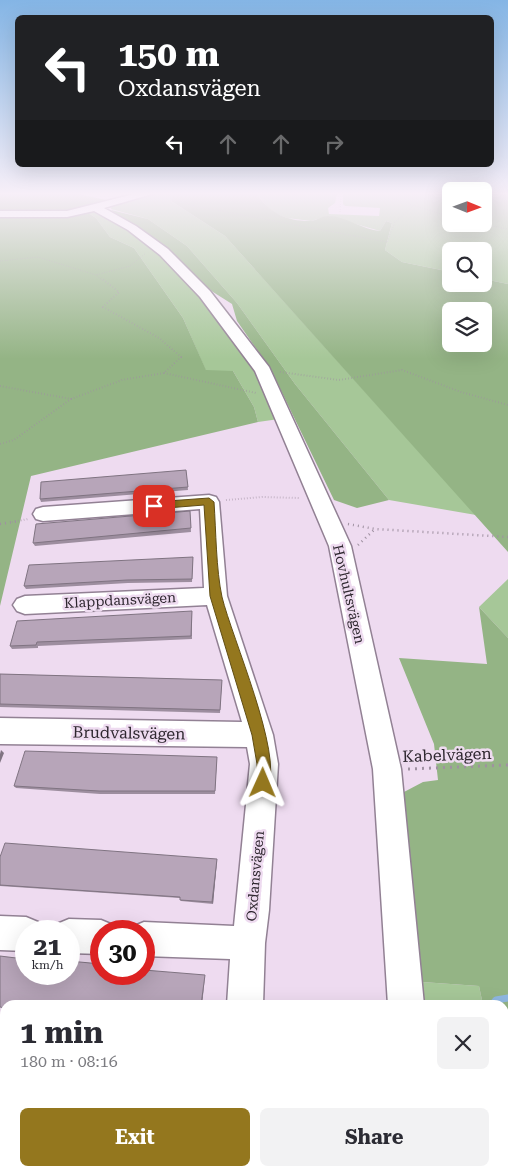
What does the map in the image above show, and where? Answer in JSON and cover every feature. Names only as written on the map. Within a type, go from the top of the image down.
[{"type":"street","name":"Hovhultsvägen","points":[[159,249],[205,294],[263,370],[340,546],[387,769],[406,1000]]},
{"type":"street","points":[[43,514],[209,502]]},
{"type":"street","name":"Oxdansvägen","points":[[209,502],[216,596],[259,735],[264,764],[244,1000]]},
{"type":"street","name":"Klappdansvägen","points":[[25,605],[216,596]]},
{"type":"street","name":"Brudvalsvägen","points":[[0,731],[259,735]]},
{"type":"street","points":[[0,933],[15,934]]},
{"type":"street","points":[[155,939],[248,943]]},
{"type":"path","points":[[96,275],[130,266],[152,249]]},
{"type":"path","points":[[0,261],[38,257],[96,275],[119,292],[103,307],[159,338],[182,357],[164,373]]},
{"type":"path","points":[[263,370],[339,380],[402,370],[461,392],[508,405]]},
{"type":"path","points":[[0,444],[14,440],[71,399],[122,380],[164,373],[275,397]]},
{"type":"path","points":[[0,386],[71,399]]},
{"type":"path","points":[[209,502],[262,497],[319,498]]},
{"type":"path","points":[[0,524],[43,514]]},
{"type":"path","points":[[329,521],[375,529],[508,537]]},
{"type":"path","name":"Kabelvägen","points":[[387,769],[508,765]]},
{"type":"green space","points":[[0,249],[135,249],[183,318],[206,370],[233,371],[254,407],[258,422],[31,476],[0,606]]},
{"type":"green space","points":[[135,249],[153,249],[181,276],[204,303],[243,353],[258,377],[279,419],[258,422],[254,407],[233,371],[206,371],[183,318]]},
{"type":"green space","points":[[163,249],[190,249],[237,303],[295,384],[389,500],[357,508],[334,500],[271,370],[237,321],[232,304],[213,292]]},
{"type":"green space","points":[[190,249],[237,249],[476,515],[389,500],[295,384],[237,303]]},
{"type":"green space","points":[[237,249],[385,249],[402,262],[442,270],[442,292],[492,292],[492,281],[508,284],[508,552]]},
{"type":"green space","points":[[385,249],[442,249],[442,270],[402,262]]},
{"type":"green space","points":[[492,249],[508,249],[508,284],[492,281]]},
{"type":"green space","points":[[508,579],[508,638],[479,607]]},
{"type":"green space","points":[[479,607],[508,638],[508,1000],[482,1000],[479,986],[422,982],[401,801],[404,792],[423,782],[438,780],[434,744],[399,658],[487,664]]},
{"type":"green space","points":[[422,982],[479,986],[482,1000],[424,1000]]},
{"type":"building","points":[[186,470],[188,487],[40,499],[41,482]]},
{"type":"building","points":[[190,511],[191,528],[33,543],[36,524]]},
{"type":"building","points":[[193,557],[192,579],[127,580],[24,586],[29,565]]},
{"type":"building","points":[[192,611],[191,636],[37,642],[36,645],[10,646],[17,621]]},
{"type":"building","points":[[0,674],[222,680],[220,710],[0,704]]},
{"type":"building","points":[[25,751],[217,757],[215,791],[99,791],[14,786]]},
{"type":"building","points":[[5,843],[217,859],[212,902],[180,900],[180,897],[0,885],[0,857]]},
{"type":"building","points":[[0,956],[15,958],[15,985],[80,985],[80,962],[90,963],[90,985],[155,985],[155,971],[205,975],[202,1000],[0,1000]]},
{"type":"waterway","points":[[496,1000],[508,998]]},
{"type":"route","points":[[154,506],[209,502],[216,596],[259,735],[264,764],[263,783]]}]
